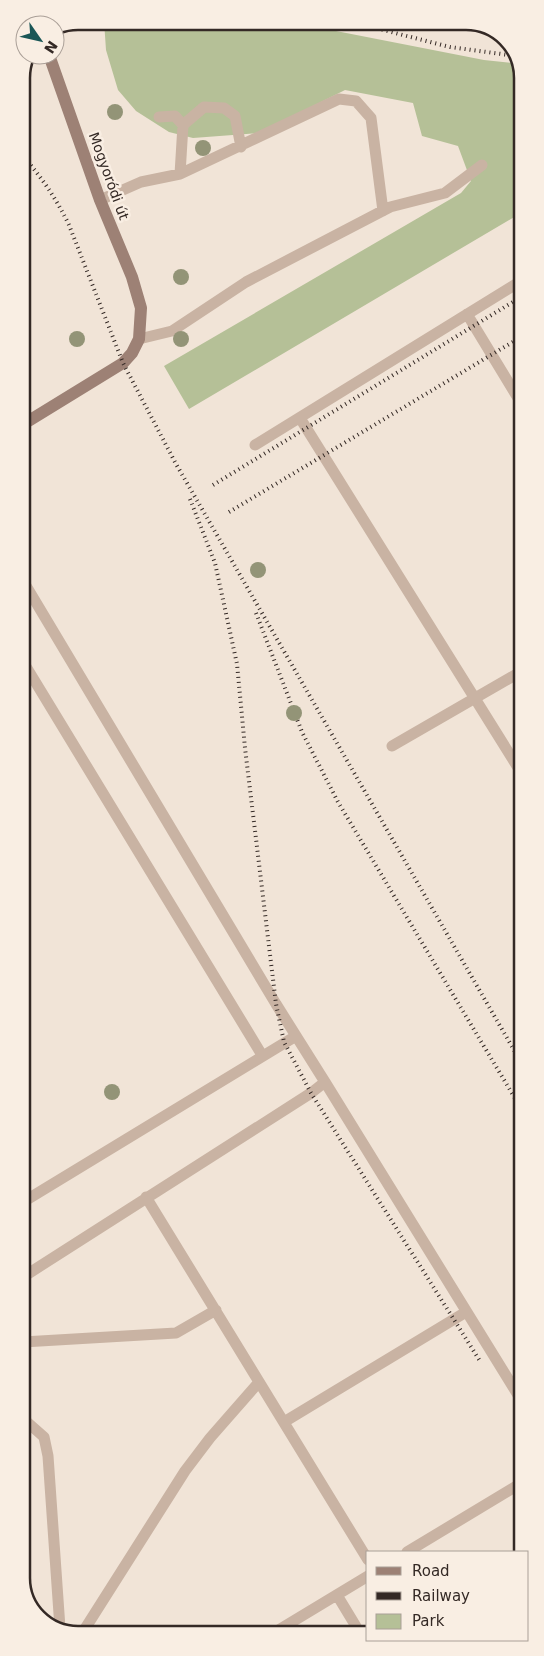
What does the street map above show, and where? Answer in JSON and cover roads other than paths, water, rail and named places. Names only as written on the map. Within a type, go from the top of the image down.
[{"type":"street","name":"Mogyoródi út","points":[[53,65],[100,200],[132,277],[141,308],[139,339]]},
{"type":"street","points":[[30,420],[124,363],[139,339]]},
{"type":"lane","points":[[100,200],[141,182],[180,174],[339,99],[356,101],[371,118],[383,211]]},
{"type":"lane","points":[[183,125],[204,107],[224,108],[235,116],[241,146]]},
{"type":"lane","points":[[159,117],[175,116],[183,125],[180,174]]},
{"type":"lane","points":[[139,339],[172,331],[246,282],[390,207],[445,193],[482,165]]},
{"type":"lane","points":[[254,445],[514,285]]},
{"type":"lane","points":[[467,314],[514,391]]},
{"type":"lane","points":[[300,418],[514,761]]},
{"type":"lane","points":[[30,592],[296,1036],[514,1390]]},
{"type":"lane","points":[[30,673],[262,1055]]},
{"type":"lane","points":[[392,746],[514,676]]},
{"type":"lane","points":[[30,1198],[296,1036]]},
{"type":"lane","points":[[30,1272],[303,1098],[325,1082]]},
{"type":"lane","points":[[146,1197],[366,1557]]},
{"type":"lane","points":[[30,1342],[176,1332],[216,1310]]},
{"type":"lane","points":[[284,1422],[466,1312]]},
{"type":"lane","points":[[87,1626],[185,1471],[210,1438],[259,1382]]},
{"type":"lane","points":[[30,1424],[44,1436],[48,1456],[60,1622]]},
{"type":"lane","points":[[409,1551],[514,1487]]},
{"type":"lane","points":[[285,1626],[366,1577]]},
{"type":"lane","points":[[337,1595],[356,1626]]},
{"type":"railway","points":[[383,30],[450,47],[508,55]]},
{"type":"railway","points":[[30,165],[48,188],[69,225],[123,363],[176,464],[514,1050]]},
{"type":"railway","points":[[213,485],[514,301]]},
{"type":"railway","points":[[229,512],[514,341]]},
{"type":"railway","points":[[190,499],[215,563],[237,664],[245,748],[276,1004],[284,1042],[311,1093],[480,1361]]},
{"type":"railway","points":[[256,613],[302,732],[338,802],[514,1097]]}]
